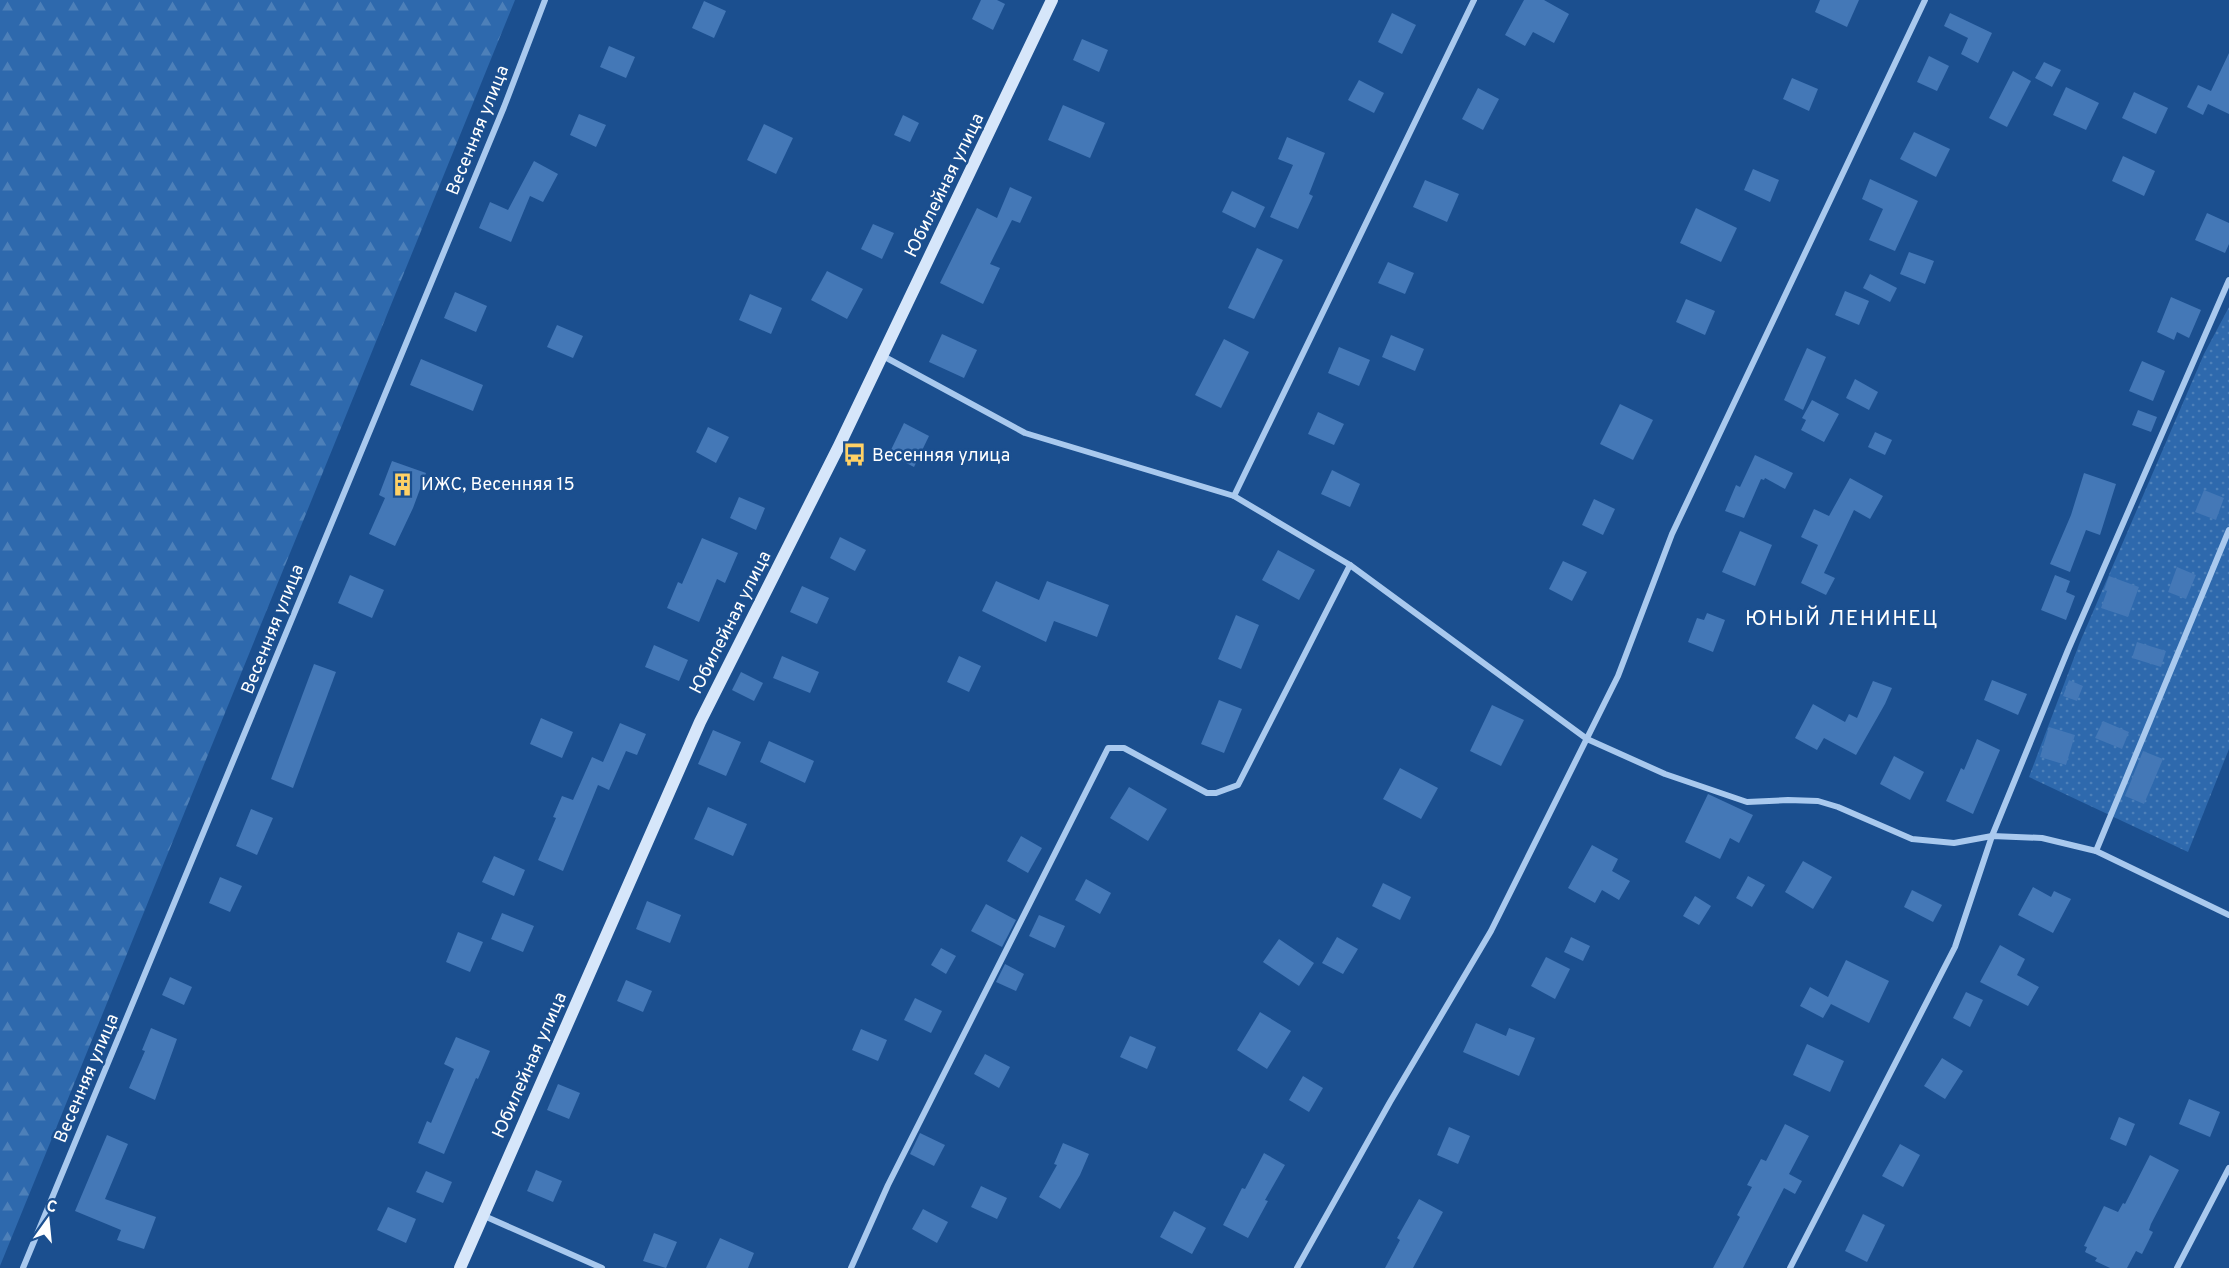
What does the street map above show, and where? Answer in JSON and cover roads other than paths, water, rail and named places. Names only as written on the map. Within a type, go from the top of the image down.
[{"type":"street","name":"Весенняя улица","points":[[23,1268],[504,107],[545,0]]},
{"type":"street","name":"Юбилейная улица","points":[[460,1268],[700,722],[839,446],[1052,0]]},
{"type":"street","points":[[1234,496],[1474,0]]},
{"type":"street","points":[[1297,1268],[1390,1102],[1491,931],[1587,739],[1618,676],[1672,534],[1925,0]]},
{"type":"street","points":[[1790,1268],[1955,947],[1992,836],[2068,650],[2229,280]]},
{"type":"street","points":[[882,356],[1025,433],[1234,496],[1350,565],[1587,739],[1665,774],[1747,802],[1818,801],[1838,807],[1912,839],[1954,843],[1992,836],[2042,838],[2096,851],[2229,915]]},
{"type":"street","points":[[2096,851],[2229,530]]},
{"type":"street","points":[[851,1268],[894,1174],[1108,748],[1124,748],[1207,792],[1216,793],[1238,785],[1350,565]]},
{"type":"street","points":[[2177,1268],[2229,1168]]},
{"type":"street","points":[[482,1215],[602,1268]]},
{"type":"place","name":"Весенняя улица","points":[[854,455]]},
{"type":"place","name":"ИЖС, Весенняя 15","points":[[403,484]]},
{"type":"district","name":"ЮНЫЙ ЛЕНИНЕЦ","points":[[1842,618]]}]
